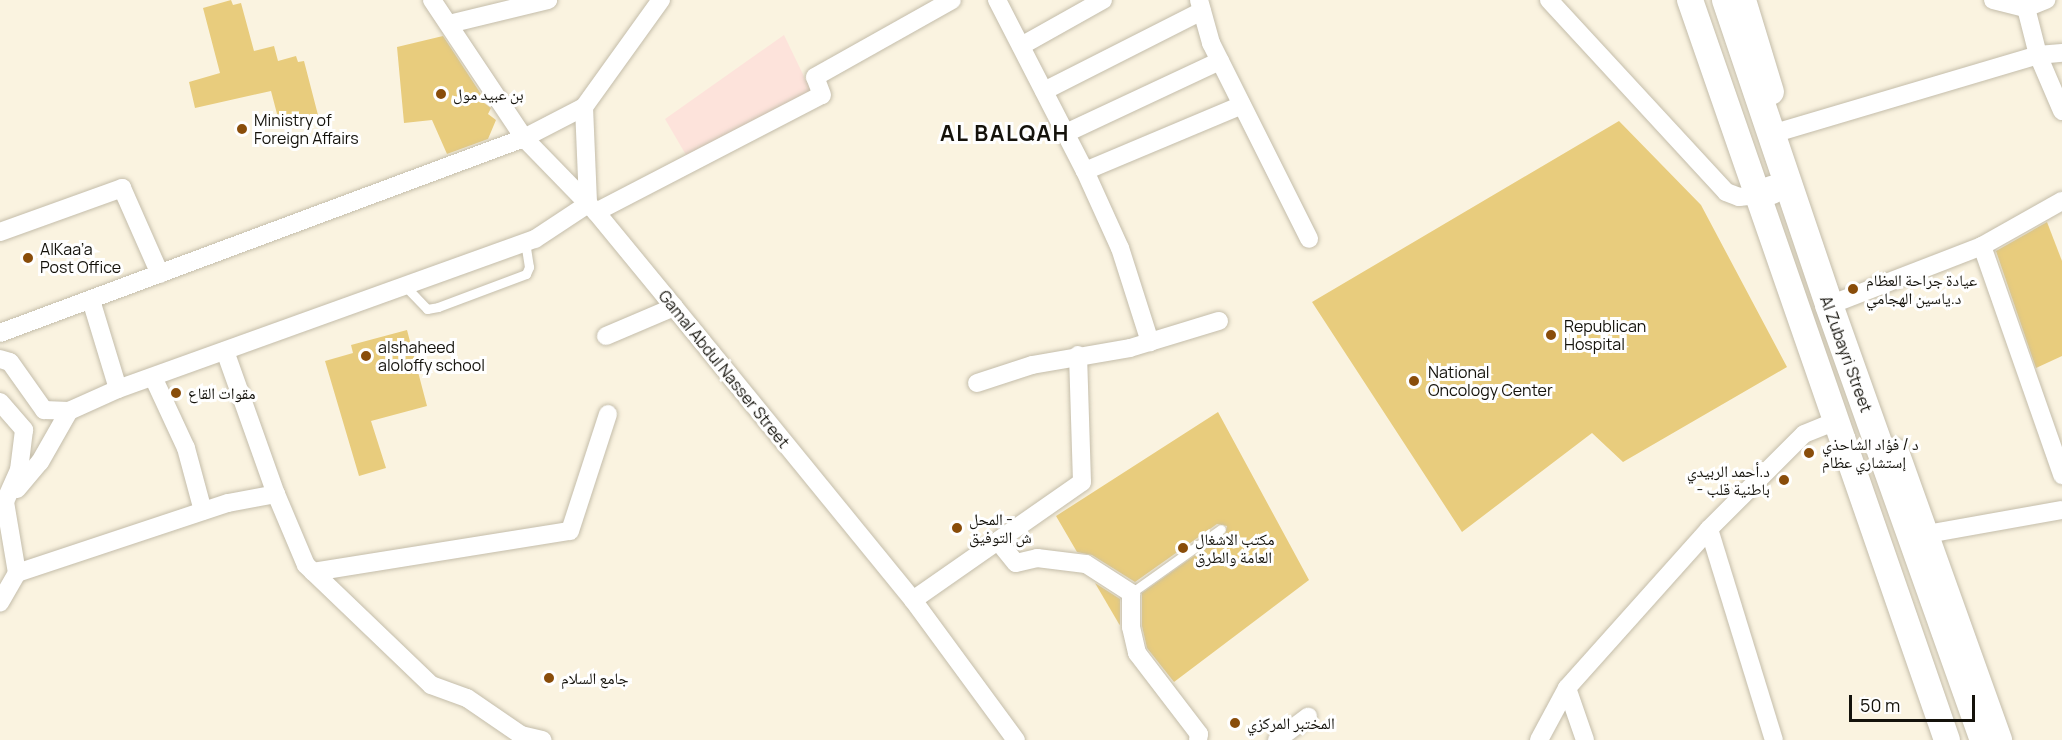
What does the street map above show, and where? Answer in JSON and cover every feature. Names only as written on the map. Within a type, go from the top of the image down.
[{"type":"main road","name":"Al Zubayri Street","points":[[1690,0],[1765,193],[1965,740]]},
{"type":"main road","name":"Al Zubayri Street","points":[[1710,0],[1765,193],[1837,421],[1947,740]]},
{"type":"main road","name":"Al Zubayri Street","points":[[1726,0],[1926,534],[1999,740]]},
{"type":"main road","name":"Al Zubayri Street","points":[[1743,0],[1777,133],[1984,740]]},
{"type":"street","name":"Gamal Abdul Nasser Street","points":[[432,0],[524,138],[592,208],[674,307],[913,600],[1016,740]]},
{"type":"street","points":[[449,24],[548,0]]},
{"type":"street","points":[[0,333],[524,138],[584,107],[661,0]]},
{"type":"street","points":[[0,359],[10,362],[44,410],[69,411],[118,389],[525,243],[822,95],[815,77],[952,0]]},
{"type":"street","points":[[997,0],[1085,171],[1120,248],[1150,342]]},
{"type":"street","points":[[1020,46],[1103,0]]},
{"type":"street","points":[[1549,0],[1726,192],[1739,196],[1765,193]]},
{"type":"street","points":[[1993,0],[2025,4],[2046,0]]},
{"type":"street","points":[[2025,4],[2038,55],[2062,111]]},
{"type":"street","points":[[1044,92],[1200,6],[1220,61],[1310,239]]},
{"type":"street","points":[[1777,133],[2038,55],[2062,53]]},
{"type":"street","points":[[1066,133],[1220,61]]},
{"type":"street","points":[[1085,171],[1242,105]]},
{"type":"street","points":[[584,107],[592,208]]},
{"type":"street","points":[[0,232],[122,188],[160,274]]},
{"type":"street","points":[[1840,301],[1982,246],[2062,201]]},
{"type":"street","points":[[1982,246],[2058,451],[2062,475]]},
{"type":"street","points":[[91,300],[118,389]]},
{"type":"street","points":[[606,336],[674,307]]},
{"type":"street","points":[[977,383],[1078,355],[1150,342],[1219,321]]},
{"type":"street","points":[[225,351],[276,494],[306,565],[431,685],[467,698],[520,735],[542,740]]},
{"type":"street","points":[[913,600],[1082,482],[1078,355]]},
{"type":"street","points":[[153,377],[186,447],[203,511]]},
{"type":"street","points":[[0,402],[24,430],[19,470],[3,504],[17,573],[0,603]]},
{"type":"street","points":[[3,504],[40,462],[69,411]]},
{"type":"street","points":[[313,572],[570,531],[608,414]]},
{"type":"street","points":[[1539,740],[1567,688],[1709,529],[1804,434],[1837,421]]},
{"type":"street","points":[[17,573],[203,511],[276,494]]},
{"type":"street","points":[[1926,534],[2062,510]]},
{"type":"street","points":[[1709,529],[1774,740]]},
{"type":"street","points":[[998,541],[1016,563],[1037,558],[1086,564],[1131,593],[1131,627],[1137,653],[1199,735],[1198,740]]},
{"type":"street","points":[[1567,688],[1585,740]]},
{"type":"street","points":[[1277,740],[1308,717]]},
{"type":"lane","points":[[405,286],[427,309],[438,307],[526,274],[529,267],[525,243]]},
{"type":"lane","points":[[1131,593],[1221,529]]},
{"type":"shaded area","points":[[784,35],[812,93],[686,155],[665,119]]},
{"type":"building","points":[[231,0],[233,5],[241,3],[254,51],[274,46],[278,61],[296,56],[298,62],[304,61],[318,115],[281,129],[271,91],[195,108],[189,82],[220,73],[203,8]]},
{"type":"building","name":"بن عبيد مول","points":[[443,36],[481,94],[480,100],[491,108],[488,114],[496,120],[488,139],[447,154],[432,120],[404,123],[397,47]]},
{"type":"building","name":"Republican Hospital","points":[[1619,121],[1701,205],[1787,367],[1623,462],[1592,433],[1462,532],[1312,302]]},
{"type":"building","points":[[2047,222],[2062,261],[2062,356],[2036,368],[1996,251]]},
{"type":"building","points":[[407,330],[427,406],[371,421],[386,468],[359,476],[325,361],[353,353],[351,345]]},
{"type":"building","name":"مكتب الاشغال العامة والطرق","points":[[1218,412],[1309,580],[1174,682],[1147,648],[1142,626],[1142,593],[1225,534],[1227,526],[1217,524],[1135,582],[1092,555],[1077,552],[1056,516]]},
{"type":"building","points":[[1095,583],[1120,599],[1120,625],[1119,624]]},
{"type":"place","name":"بن عبيد مول","points":[[441,94]]},
{"type":"place","name":"Ministry of Foreign Affairs","points":[[242,129]]},
{"type":"place","name":"AlKaa’a Post Office","points":[[28,258]]},
{"type":"place","name":"عيادة جراحة العظام د.ياسين الهجامي","points":[[1853,289]]},
{"type":"place","name":"Republican Hospital","points":[[1551,335]]},
{"type":"place","name":"alshaheed aloloffy school","points":[[366,356]]},
{"type":"place","name":"National Oncology Center","points":[[1414,381]]},
{"type":"place","name":"مقوات القاع","points":[[176,393]]},
{"type":"place","name":"د / فؤاد الشاحذي إستشاري عظام","points":[[1809,453]]},
{"type":"place","name":"د.أحمد الربيدي - باطنية قلب","points":[[1784,480]]},
{"type":"place","name":"المحل - ش التوفيق","points":[[957,528]]},
{"type":"place","name":"مكتب الاشغال العامة والطرق","points":[[1183,548]]},
{"type":"place","name":"جامع السلام","points":[[549,678]]},
{"type":"place","name":"المختبر المركزي","points":[[1235,723]]},
{"type":"district","name":"AL BALQAH","points":[[1005,134]]}]
